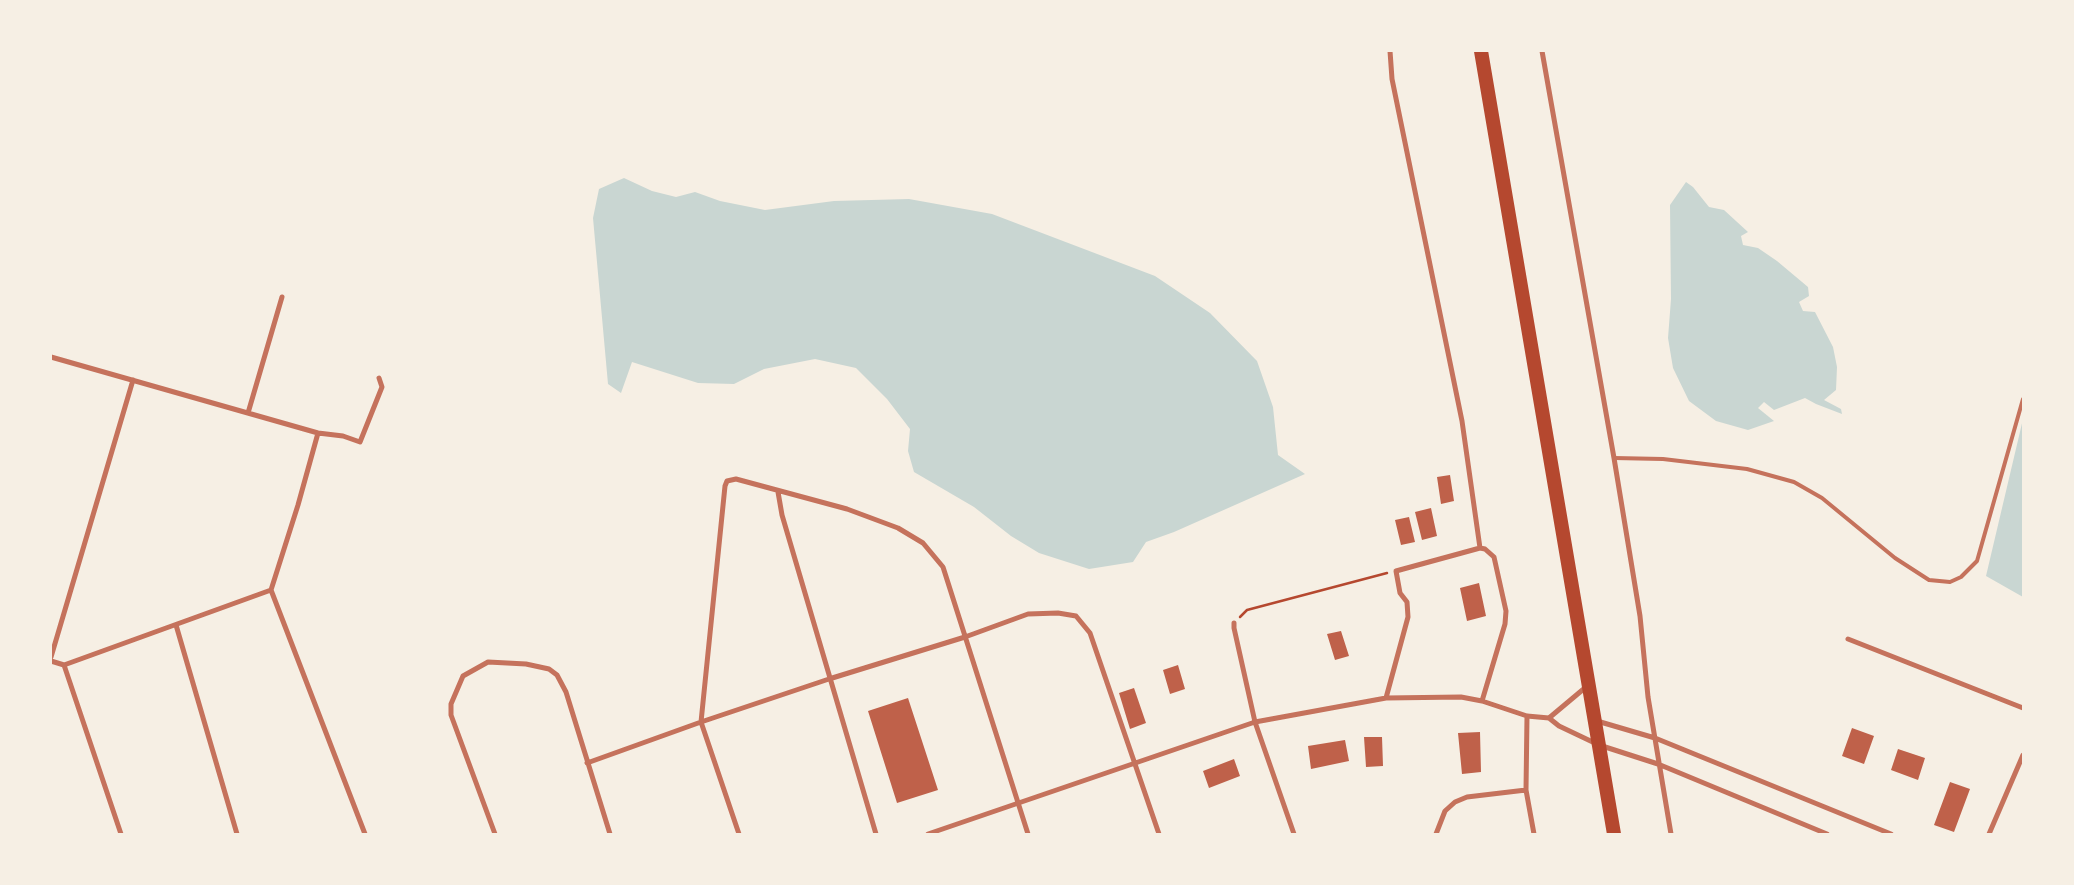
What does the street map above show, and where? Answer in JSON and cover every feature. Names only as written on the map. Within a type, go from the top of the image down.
[{"type":"highway","points":[[1482,51],[1614,834]]},
{"type":"street","points":[[1390,51],[1392,79],[1462,421],[1480,548]]},
{"type":"street","points":[[1542,51],[1614,458],[1640,616],[1658,764],[1671,834]]},
{"type":"street","points":[[248,413],[282,296]]},
{"type":"street","points":[[51,356],[318,433],[343,436],[360,442],[382,387],[379,378]]},
{"type":"street","points":[[51,657],[133,380]]},
{"type":"street","points":[[318,433],[271,590],[365,834]]},
{"type":"street","points":[[739,834],[701,722],[724,486],[727,481],[736,479],[778,492],[847,509],[898,528],[923,543],[943,567],[1028,834]]},
{"type":"street","points":[[778,492],[782,515],[876,834]]},
{"type":"street","points":[[1386,698],[1408,617],[1407,602],[1400,593],[1396,571],[1480,548],[1485,549],[1494,557],[1506,611],[1506,624],[1482,701]]},
{"type":"street","points":[[51,662],[64,665],[271,590]]},
{"type":"street","points":[[587,763],[829,679],[965,638],[1028,614],[1058,613],[1076,616],[1090,633],[1136,762],[1159,834]]},
{"type":"street","points":[[1234,622],[1255,722],[1294,834]]},
{"type":"street","points":[[176,625],[237,834]]},
{"type":"street","points":[[1848,639],[2023,708]]},
{"type":"street","points":[[495,834],[451,715],[451,704],[463,676],[488,662],[526,664],[549,669],[557,674],[566,692],[610,834]]},
{"type":"street","points":[[64,665],[121,834]]},
{"type":"street","points":[[1549,718],[1589,685]]},
{"type":"street","points":[[928,834],[1255,722],[1386,698],[1461,697],[1482,701],[1527,716],[1549,718],[1559,726],[1599,745],[1658,764],[1827,834]]},
{"type":"street","points":[[1527,716],[1526,790],[1534,834]]},
{"type":"street","points":[[1596,720],[1655,738],[1891,834]]},
{"type":"street","points":[[1989,834],[2023,755]]},
{"type":"street","points":[[1436,834],[1445,811],[1455,802],[1467,797],[1526,790]]},
{"type":"lane","points":[[1614,458],[1662,459],[1747,469],[1794,482],[1822,498],[1895,558],[1929,580],[1950,582],[1961,577],[1977,562],[2023,399]]},
{"type":"path","points":[[1234,622],[1248,610],[1396,571]]},
{"type":"shaded area","points":[[624,178],[652,191],[676,197],[695,192],[720,201],[765,210],[834,201],[909,199],[992,214],[1155,276],[1210,313],[1257,361],[1273,407],[1278,455],[1305,474],[1174,532],[1146,542],[1133,562],[1089,569],[1039,553],[1011,536],[974,507],[914,472],[908,451],[910,429],[887,399],[856,368],[815,359],[764,369],[734,384],[698,383],[632,362],[621,393],[608,384],[593,218],[599,189]]},
{"type":"shaded area","points":[[1686,182],[1693,187],[1709,207],[1724,210],[1748,232],[1741,236],[1743,245],[1758,248],[1808,287],[1809,296],[1799,302],[1803,311],[1815,312],[1833,347],[1837,367],[1836,390],[1824,400],[1841,409],[1842,414],[1805,398],[1774,410],[1764,402],[1758,408],[1774,421],[1748,430],[1716,421],[1689,401],[1673,368],[1668,338],[1671,299],[1670,205]]},
{"type":"shaded area","points":[[2023,419],[2023,597],[1986,576]]},
{"type":"building","points":[[1450,475],[1454,501],[1441,504],[1437,477]]},
{"type":"building","points":[[1431,508],[1437,536],[1422,540],[1415,512]]},
{"type":"building","points":[[1409,517],[1415,542],[1401,545],[1395,520]]},
{"type":"building","points":[[1479,583],[1486,616],[1467,621],[1460,588]]},
{"type":"building","points":[[1341,631],[1349,656],[1335,660],[1327,634]]},
{"type":"building","points":[[1178,665],[1185,689],[1170,694],[1163,670]]},
{"type":"building","points":[[1134,688],[1146,723],[1130,729],[1119,693]]},
{"type":"building","points":[[908,698],[938,790],[897,803],[868,711]]},
{"type":"building","points":[[1852,728],[1874,736],[1864,764],[1842,756]]},
{"type":"building","points":[[1480,732],[1481,772],[1462,774],[1458,733]]},
{"type":"building","points":[[1364,737],[1382,737],[1383,766],[1366,767]]},
{"type":"building","points":[[1345,740],[1349,761],[1311,769],[1308,746]]},
{"type":"building","points":[[1898,749],[1925,758],[1918,780],[1891,770]]},
{"type":"building","points":[[1234,759],[1240,776],[1209,788],[1203,771]]},
{"type":"building","points":[[1950,782],[1970,789],[1954,832],[1934,825]]}]
